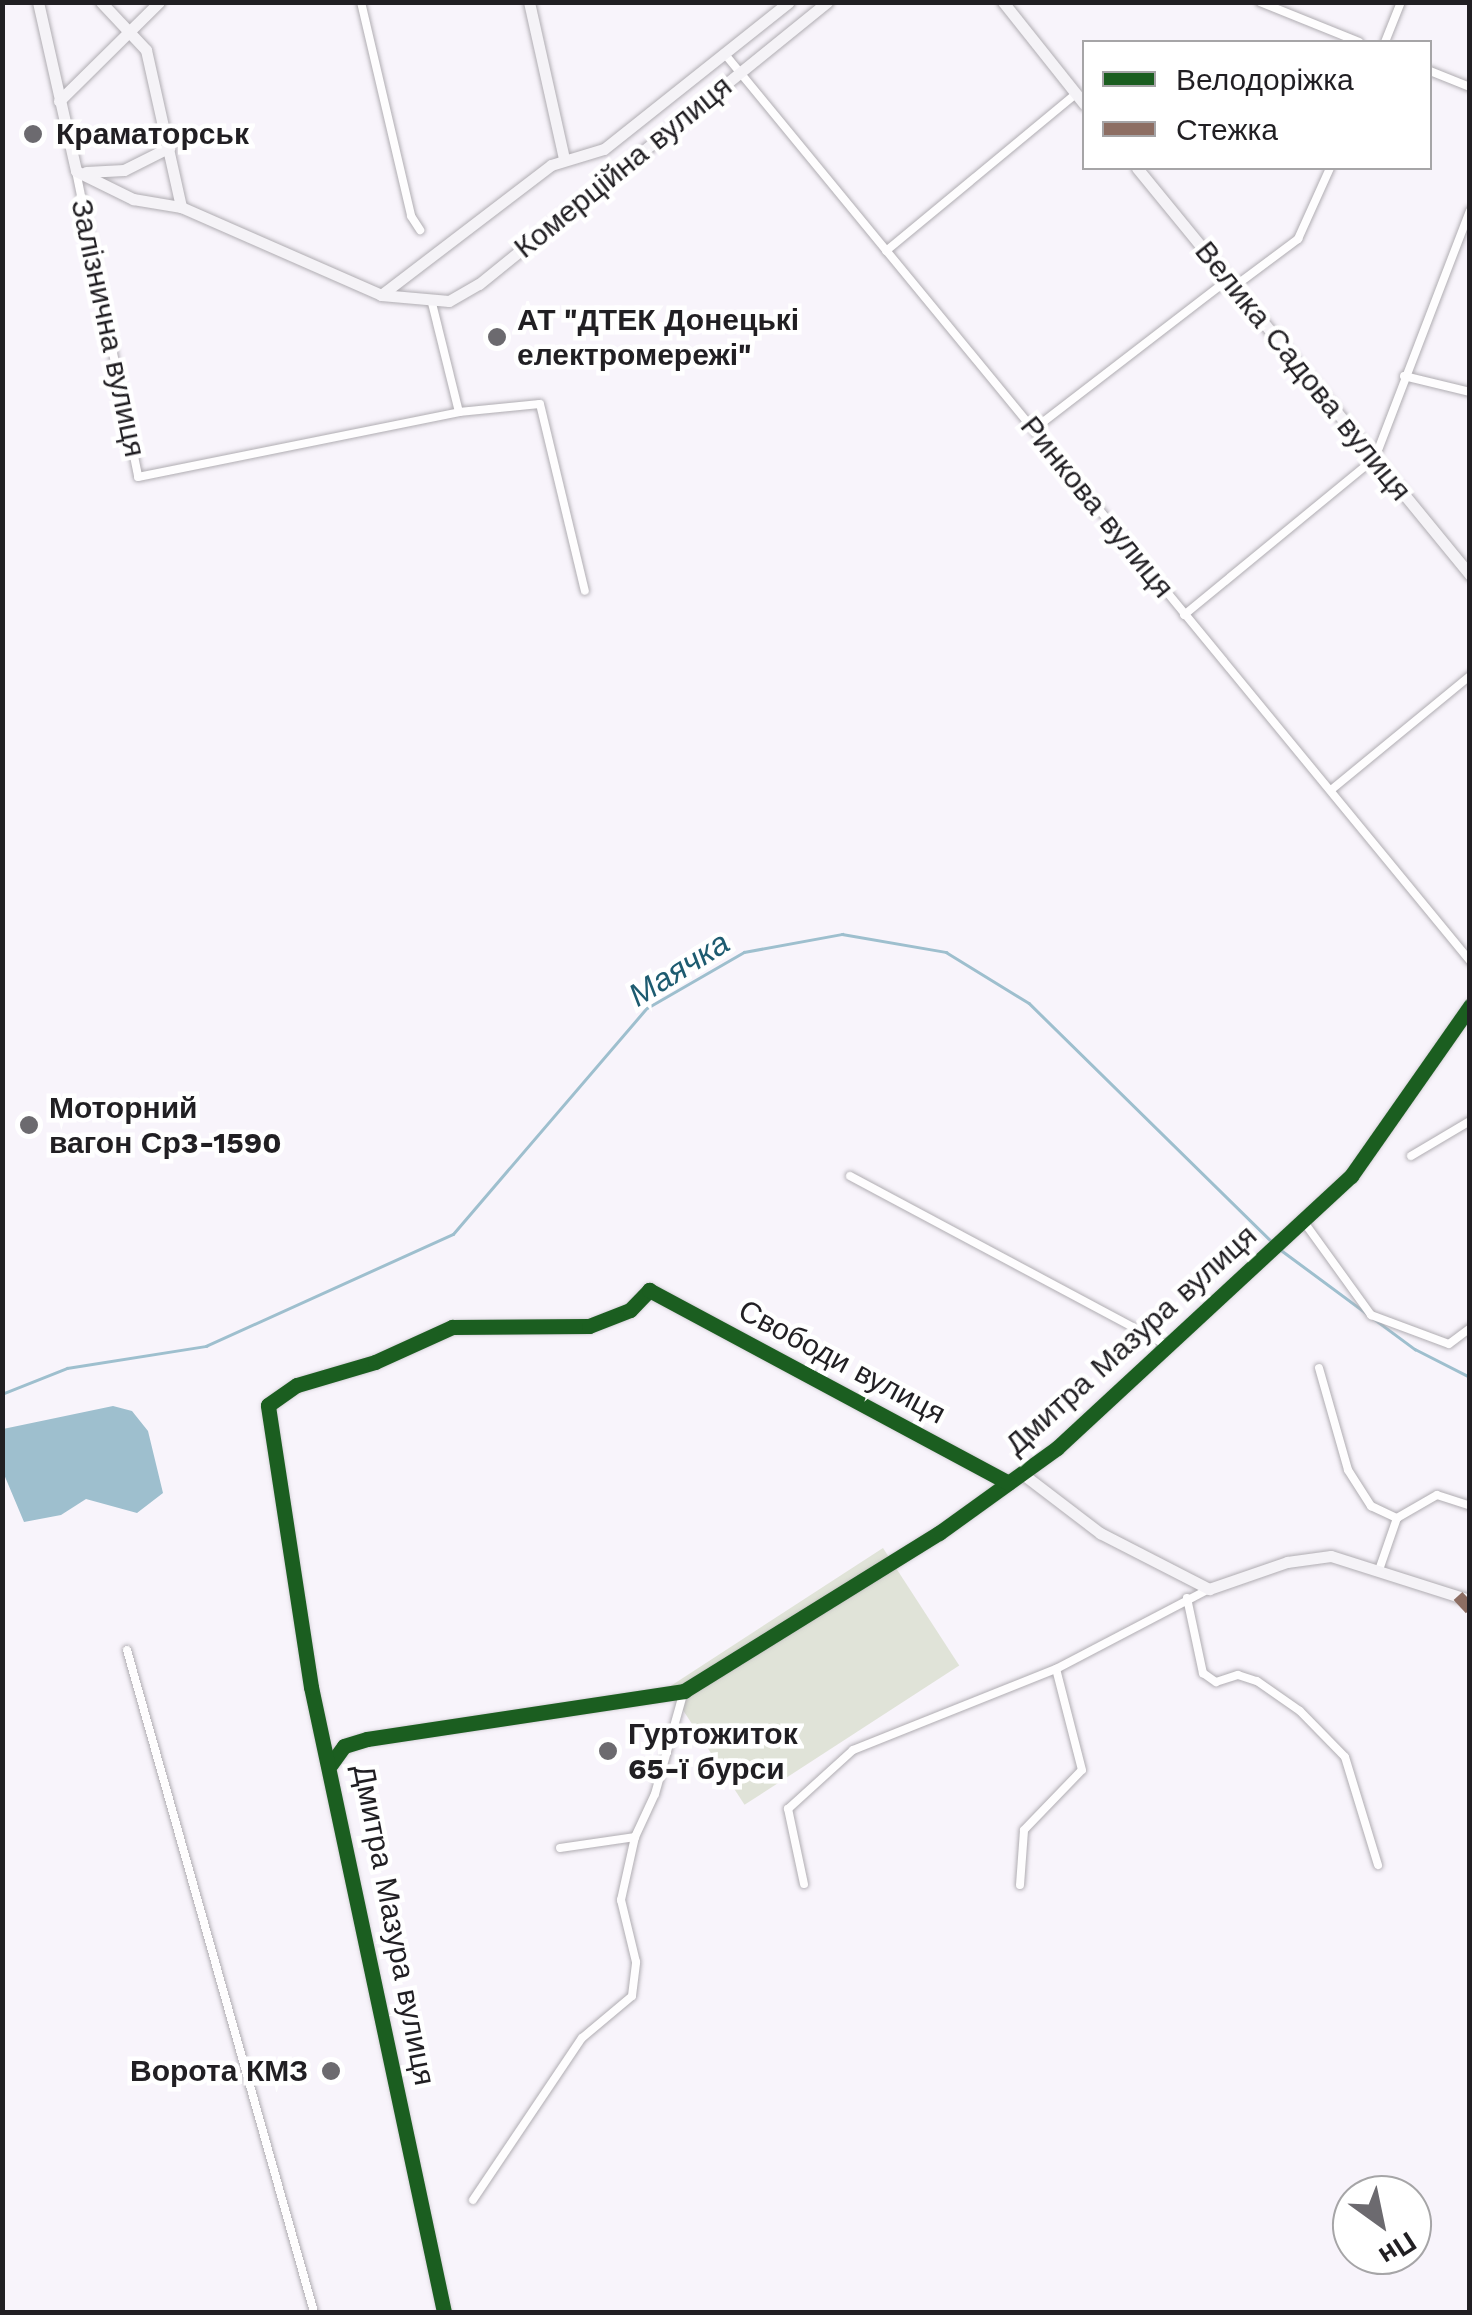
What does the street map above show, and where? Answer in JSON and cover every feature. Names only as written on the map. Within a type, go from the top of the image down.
[{"type":"street","name":"Залізнична вулиця","points":[[38,2],[138,477],[458,412]]},
{"type":"street","points":[[101,2],[130,32],[154,70],[181,207]]},
{"type":"street","points":[[59,101],[159,2]]},
{"type":"street","points":[[361,2],[410,216],[420,230]]},
{"type":"street","points":[[529,2],[564,158]]},
{"type":"street","name":"Комерційна вулиця","points":[[381,295],[564,158],[604,149],[789,2]]},
{"type":"street","name":"Комерційна вулиця","points":[[381,295],[432,302],[478,284],[827,2]]},
{"type":"street","points":[[1003,2],[1082,102]]},
{"type":"street","points":[[1260,2],[1355,40]]},
{"type":"street","points":[[1385,40],[1401,2]]},
{"type":"street","points":[[774,14],[789,34]]},
{"type":"street","name":"Ринкова вулиця","points":[[724,53],[1470,961]]},
{"type":"street","points":[[1432,72],[1470,87]]},
{"type":"street","points":[[886,251],[1076,94]]},
{"type":"street","points":[[76,172],[124,170],[170,147]]},
{"type":"street","name":"Велика Садова вулиця","points":[[1139,170],[1470,575]]},
{"type":"street","points":[[1034,429],[1232,283],[1298,240],[1329,170]]},
{"type":"street","points":[[76,172],[132,199],[181,207],[381,295]]},
{"type":"street","points":[[1184,614],[1375,458],[1470,210]]},
{"type":"street","points":[[432,302],[458,412],[540,404],[585,591]]},
{"type":"street","points":[[1404,376],[1470,392]]},
{"type":"street","points":[[1330,790],[1470,676]]},
{"type":"street","name":"Дмитра Мазура вулиця","points":[[444,2312],[331,1764],[344,1746],[366,1739],[684,1691],[750,1655],[1024,1475],[1300,1226],[1350,1176],[1470,1006]]},
{"type":"street","points":[[1412,1156],[1470,1121]]},
{"type":"street","points":[[850,1176],[1168,1346]]},
{"type":"street","points":[[1300,1226],[1371,1315],[1449,1344],[1470,1328]]},
{"type":"street","name":"Свободи вулиця","points":[[331,1764],[312,1687],[268,1405],[296,1385],[375,1362],[452,1328],[589,1326],[630,1310],[649,1290],[1009,1483]]},
{"type":"street","points":[[1319,1368],[1348,1470],[1371,1506],[1396,1518]]},
{"type":"street","points":[[1024,1475],[1100,1532],[1209,1589]]},
{"type":"street","points":[[1379,1570],[1396,1518],[1437,1495],[1470,1506]]},
{"type":"street","points":[[804,1884],[788,1809],[853,1750],[1056,1669],[1187,1598],[1287,1562],[1332,1556],[1470,1600]]},
{"type":"street","points":[[1187,1598],[1203,1673],[1216,1682],[1238,1674],[1258,1681],[1300,1711],[1345,1756],[1378,1865]]},
{"type":"street","points":[[128,1650],[314,2312]]},
{"type":"street","points":[[1020,1886],[1024,1830],[1082,1770],[1056,1669]]},
{"type":"street","points":[[473,2200],[582,2038],[632,1996],[636,1962],[621,1900],[635,1837],[656,1794],[684,1691]]},
{"type":"street","points":[[560,1848],[635,1837]]},
{"type":"shaded area","points":[[883,1548],[959,1665],[745,1805],[668,1687]]},
{"type":"water","points":[[113,1406],[132,1411],[148,1431],[163,1493],[137,1513],[86,1499],[61,1515],[24,1522],[3,1472],[3,1429]]},
{"type":"waterway","name":"Маячка","points":[[2,1394],[67,1368],[206,1346],[453,1234],[647,1008],[744,952],[842,934],[946,952],[1029,1003],[1271,1241]]},
{"type":"waterway","name":"Маячка","points":[[1281,1250],[1415,1349],[1470,1377]]},
{"type":"marked path","points":[[1458,1596],[1470,1609]]},
{"type":"cycle path","points":[[331,1764],[344,1746],[367,1739],[684,1691],[939,1533],[1057,1448],[1351,1176],[1470,1006]]},
{"type":"cycle path","points":[[444,2312],[311,1687],[268,1405],[297,1385],[375,1362],[452,1327],[589,1326],[630,1310],[649,1290],[1009,1483]]},
{"type":"place","name":"Краматорськ","points":[[33,134]]},
{"type":"place","name":"АТ \"ДТЕК Донецькі електромережі\"","points":[[497,337]]},
{"type":"place","name":"Моторний вагон Ср3-1590","points":[[29,1125]]},
{"type":"place","name":"Гуртожиток 65-ї бурси","points":[[608,1751]]},
{"type":"place","name":"Ворота КМЗ","points":[[331,2071]]}]
